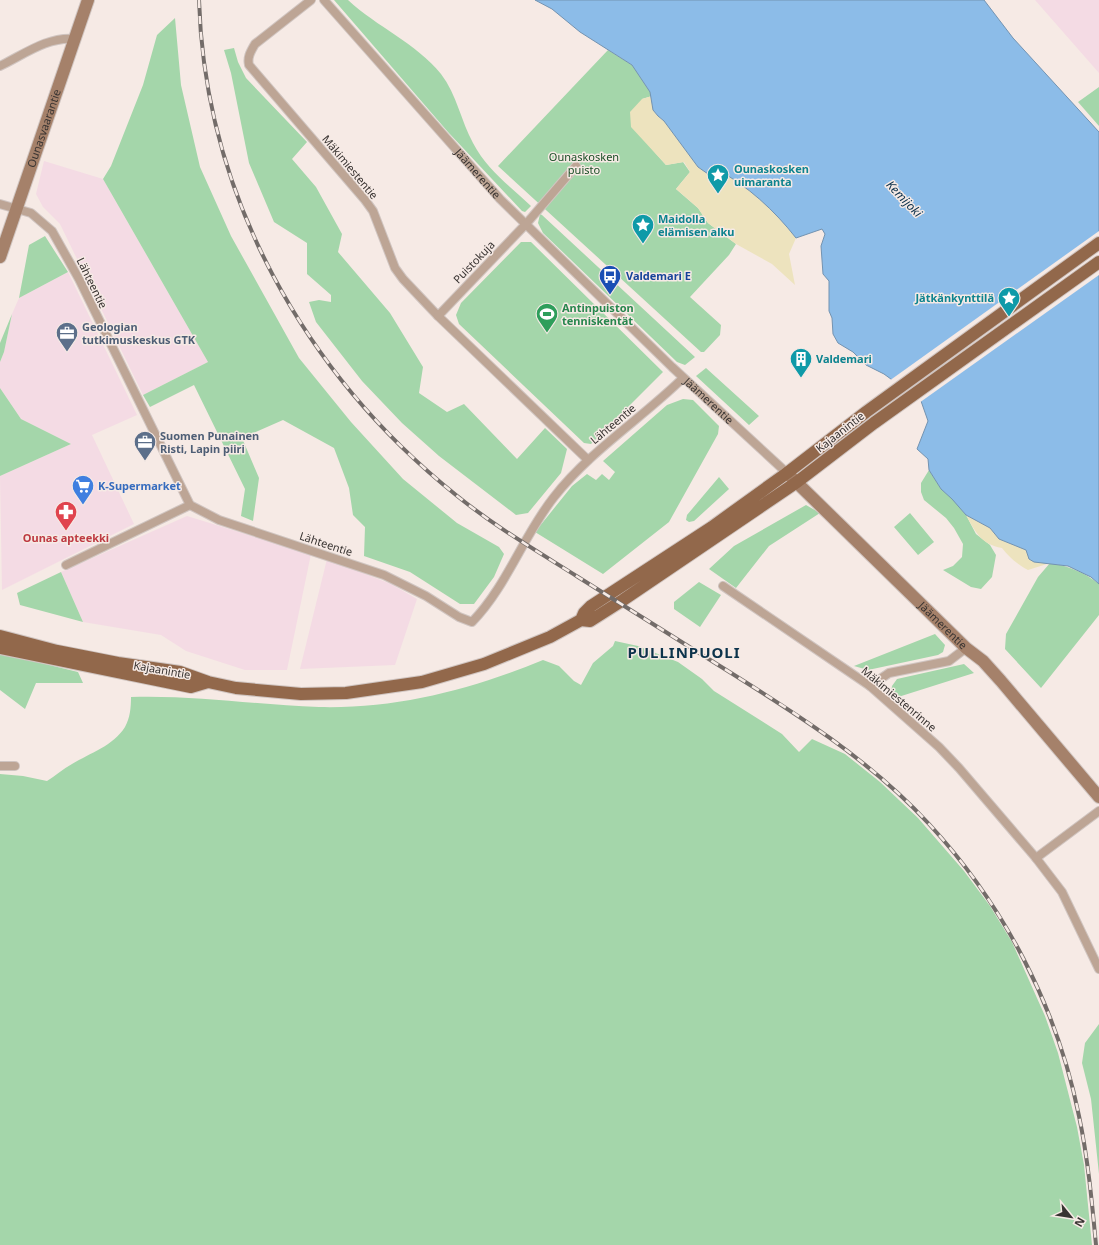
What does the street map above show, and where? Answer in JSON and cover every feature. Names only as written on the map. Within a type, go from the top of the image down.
[{"type":"main road","name":"Ounasvaarantie","points":[[0,257],[88,0]]},
{"type":"main road","name":"Kajaanintie","points":[[1099,243],[866,412],[787,473],[712,527],[591,606],[581,620],[590,621],[624,600],[797,482],[874,423],[1099,262]]},
{"type":"main road","name":"Jäämerentie","points":[[787,473],[966,648],[983,661],[1099,797]]},
{"type":"main road","points":[[208,682],[242,688],[321,694],[346,693],[422,682],[484,664],[522,649],[581,620]]},
{"type":"main road","name":"Kajaanintie","points":[[0,636],[72,654],[180,672],[208,682]]},
{"type":"main road","name":"Kajaanintie","points":[[0,648],[191,687],[208,682]]},
{"type":"street","name":"Mäkimiestentie","points":[[311,0],[255,44],[250,52],[248,61],[249,65],[365,200],[372,211],[395,268],[403,279],[438,316],[588,460]]},
{"type":"street","name":"Jäämerentie","points":[[324,0],[451,145],[526,224],[683,378],[787,473]]},
{"type":"street","points":[[0,66],[51,40],[62,38],[75,39]]},
{"type":"street","name":"Puistokuja","points":[[438,316],[526,224],[576,166]]},
{"type":"street","name":"Lähteentie","points":[[0,204],[17,208],[38,218],[52,231],[79,279],[190,505],[219,520],[384,575],[426,596],[459,617],[472,622],[487,606],[553,498],[588,460],[683,378]]},
{"type":"street","points":[[66,565],[190,505]]},
{"type":"street","name":"Mäkimiestenrinne","points":[[722,586],[870,686],[954,762],[1036,858],[1062,892],[1099,969]]},
{"type":"street","points":[[870,686],[889,673],[949,661],[966,648]]},
{"type":"street","points":[[0,766],[15,766]]},
{"type":"street","points":[[1036,858],[1099,811]]},
{"type":"shaded area","points":[[1035,0],[1099,0],[1099,73]]},
{"type":"shaded area","points":[[44,161],[103,179],[208,362],[143,395],[60,224],[43,207],[36,194]]},
{"type":"shaded area","points":[[68,272],[137,415],[92,435],[134,524],[2,590],[0,476],[71,444],[21,419],[0,388],[0,362],[4,352],[12,314],[19,298]]},
{"type":"shaded area","points":[[187,516],[311,554],[287,670],[245,670],[186,651],[161,635],[83,622],[61,572]]},
{"type":"shaded area","points":[[327,559],[391,584],[417,599],[395,665],[300,669]]},
{"type":"green space","points":[[334,0],[348,0],[371,19],[420,53],[441,74],[455,99],[469,135],[479,153],[492,170],[531,206],[525,212],[522,211],[448,132]]},
{"type":"green space","points":[[175,18],[181,85],[200,167],[231,236],[299,358],[351,422],[403,479],[457,523],[499,547],[504,554],[494,577],[474,604],[460,604],[410,572],[364,556],[365,527],[353,515],[349,488],[334,448],[283,420],[242,438],[259,478],[253,521],[241,516],[245,489],[194,385],[150,407],[143,395],[208,362],[103,179],[111,166],[143,85],[157,35]]},
{"type":"green space","points":[[234,48],[238,62],[246,78],[307,142],[292,159],[316,187],[342,234],[338,252],[390,313],[423,367],[419,393],[447,412],[464,404],[517,459],[545,428],[567,449],[561,473],[528,513],[516,515],[439,456],[402,423],[362,381],[316,322],[309,302],[319,300],[331,302],[331,295],[307,274],[307,243],[274,222],[249,163],[231,73],[224,50]]},
{"type":"green space","name":"Ounaskosken puisto","points":[[608,50],[632,65],[652,96],[642,99],[650,147],[666,165],[683,162],[690,172],[676,189],[698,208],[708,223],[736,244],[729,255],[690,297],[721,325],[720,335],[704,352],[701,352],[498,166]]},
{"type":"green space","points":[[1099,87],[1099,126],[1078,102]]},
{"type":"green space","points":[[540,214],[695,357],[685,365],[677,362],[543,233],[538,223]]},
{"type":"green space","points":[[45,236],[68,272],[19,298],[29,245]]},
{"type":"green space","points":[[521,242],[531,242],[663,372],[591,444],[584,443],[459,324],[456,315],[461,303]]},
{"type":"green space","points":[[12,314],[4,352],[0,362],[0,343]]},
{"type":"green space","points":[[706,368],[759,416],[749,425],[696,376]]},
{"type":"green space","points":[[0,388],[21,419],[71,444],[0,476]]},
{"type":"green space","points":[[683,399],[693,400],[719,426],[718,434],[669,522],[603,574],[535,532],[572,486],[587,474],[596,480],[602,474],[609,480],[615,472],[603,461],[667,405]]},
{"type":"green space","points":[[929,470],[941,489],[953,499],[966,515],[976,534],[990,545],[996,555],[992,577],[981,589],[971,587],[943,570],[953,566],[962,557],[963,544],[954,528],[946,518],[924,500],[921,492],[921,483]]},
{"type":"green space","points":[[719,477],[729,489],[694,521],[689,522],[686,520],[687,515]]},
{"type":"green space","points":[[806,505],[820,513],[769,546],[736,588],[709,569],[734,546]]},
{"type":"green space","points":[[910,513],[934,542],[918,555],[894,527]]},
{"type":"green space","points":[[1050,563],[1076,570],[1099,584],[1099,615],[1041,688],[1005,649],[1006,634],[1038,577]]},
{"type":"green space","points":[[61,572],[83,622],[20,605],[17,593]]},
{"type":"green space","points":[[699,582],[721,595],[700,627],[674,609],[674,602]]},
{"type":"green space","points":[[935,634],[945,645],[943,652],[938,655],[868,670],[854,666]]},
{"type":"green space","points":[[615,641],[638,646],[678,662],[702,679],[714,691],[782,734],[799,752],[812,739],[845,754],[880,782],[918,818],[964,871],[990,906],[1012,942],[1045,1016],[1058,1053],[1077,1127],[1084,1165],[1092,1245],[0,1245],[0,774],[23,776],[47,781],[69,766],[108,744],[120,734],[128,720],[131,697],[178,697],[319,707],[377,705],[405,701],[461,688],[489,680],[543,660],[559,666],[574,681],[581,685],[593,663],[613,646]]},
{"type":"green space","points":[[0,653],[78,672],[83,683],[36,683],[25,709],[0,690]]},
{"type":"green space","points":[[964,664],[974,673],[895,698],[891,693],[892,686],[897,679]]},
{"type":"green space","points":[[1099,1024],[1099,1174],[1091,1099],[1082,1063],[1085,1043]]},
{"type":"sand","name":"Ounaskosken uimaranta","points":[[652,96],[652,104],[655,113],[664,121],[698,167],[710,167],[717,169],[727,173],[737,180],[760,199],[796,238],[789,254],[795,285],[772,264],[736,244],[708,223],[698,208],[676,189],[690,172],[684,162],[666,165],[631,127],[630,112],[642,99]]},
{"type":"sand","points":[[966,515],[990,528],[999,539],[1026,550],[1034,562],[1050,563],[1028,570],[1008,555],[1002,548],[984,541],[976,532]]},
{"type":"water","name":"Kemijoki","points":[[535,0],[984,0],[1013,38],[1099,132],[1099,584],[1091,577],[1068,566],[1034,562],[1029,559],[1026,550],[999,539],[990,528],[966,515],[941,489],[929,470],[928,459],[917,449],[928,421],[921,401],[884,374],[866,365],[853,352],[838,343],[833,334],[832,318],[829,311],[829,281],[823,274],[821,246],[825,234],[822,229],[796,238],[760,199],[739,183],[716,169],[708,174],[698,167],[664,121],[653,110],[650,92],[632,65],[580,32],[552,9]]},
{"type":"pier","name":"Jätkänkynttilä","points":[[1099,231],[1099,275],[919,403],[889,381]]},
{"type":"railway","points":[[199,0],[206,73],[220,143],[243,211],[273,276],[310,337],[353,394],[402,447],[456,495],[500,528],[752,686],[845,749],[903,797],[956,855],[981,888],[1004,923],[1024,960],[1042,997],[1057,1036],[1069,1075],[1085,1148],[1096,1245]]},
{"type":"place","name":"Ounaskosken uimaranta","points":[[718,194]]},
{"type":"place","name":"Maidolla elämisen alku","points":[[643,244]]},
{"type":"place","name":"Valdemari E","points":[[610,296]]},
{"type":"place","name":"Jätkänkynttilä","points":[[1009,318]]},
{"type":"place","name":"Antinpuiston tenniskentät","points":[[547,334]]},
{"type":"place","name":"Geologian tutkimuskeskus GTK","points":[[67,352]]},
{"type":"place","name":"Valdemari","points":[[801,378]]},
{"type":"place","name":"Suomen Punainen Risti, Lapin piiri","points":[[145,462]]},
{"type":"place","name":"K-Supermarket","points":[[83,506]]},
{"type":"place","name":"Ounas apteekki","points":[[66,532]]},
{"type":"district","name":"PULLINPUOLI","points":[[684,653]]}]
